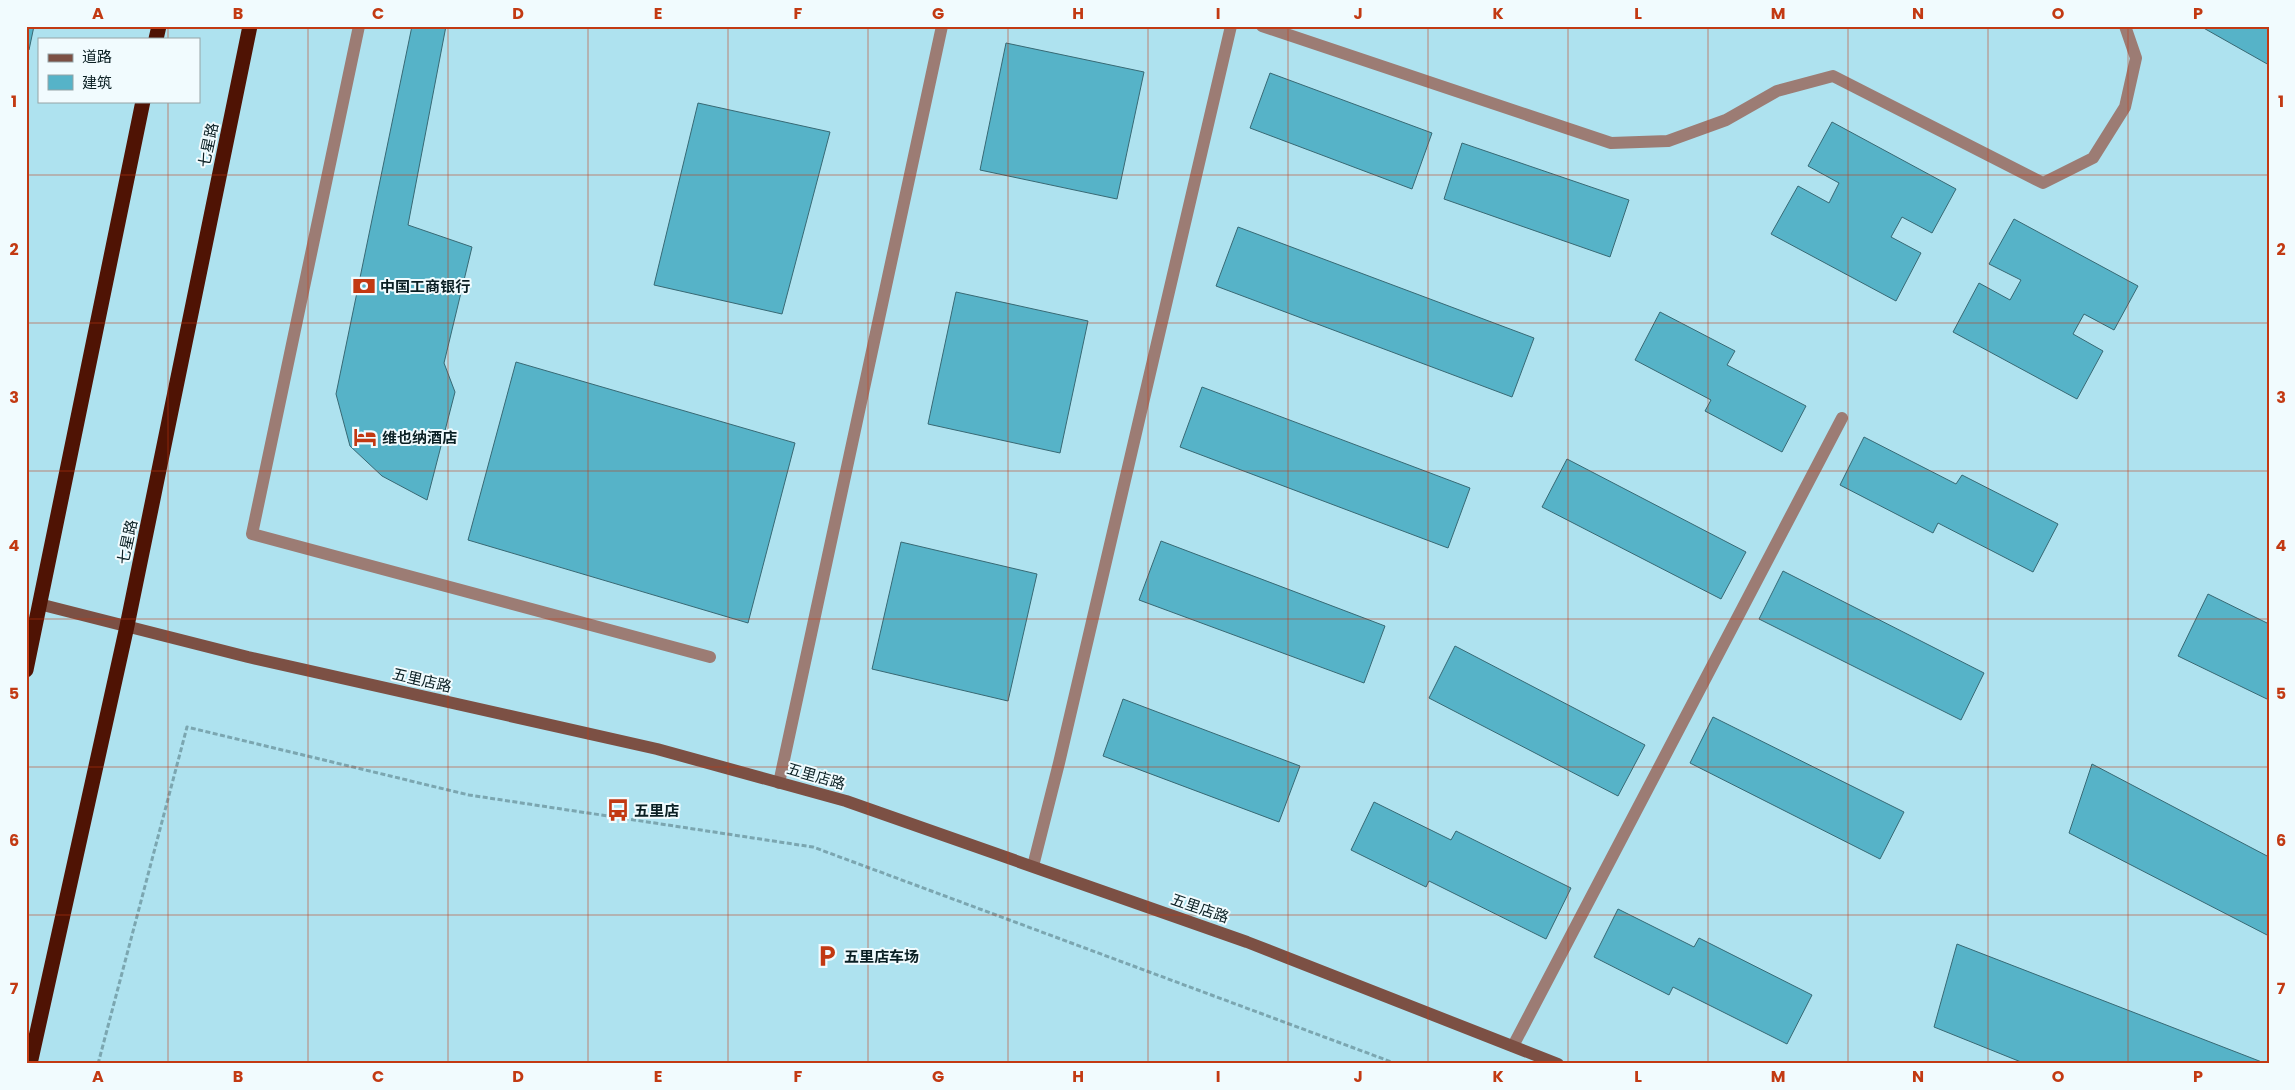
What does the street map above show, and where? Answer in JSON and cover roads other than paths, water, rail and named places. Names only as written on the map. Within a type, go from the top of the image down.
[{"type":"highway","name":"七星路","points":[[30,1064],[128,626],[250,26]]},
{"type":"highway","points":[[26,670],[143,102]]},
{"type":"main road","name":"五里店路","points":[[40,604],[248,657],[656,749],[846,801],[1248,942],[1558,1064]]},
{"type":"street","points":[[359,26],[252,534],[710,657]]},
{"type":"street","points":[[779,783],[942,26]]},
{"type":"street","points":[[1033,866],[1059,763],[1231,26]]},
{"type":"street","points":[[1262,26],[1611,143],[1668,141],[1726,120],[1777,91],[1833,76],[2043,183],[2093,158],[2125,107],[2136,58],[2125,26]]},
{"type":"street","points":[[1513,1046],[1842,418]]},
{"type":"place","name":"中国工商银行","points":[[364,286]]},
{"type":"place","name":"维也纳酒店","points":[[365,437]]},
{"type":"place","name":"五里店","points":[[618,810]]},
{"type":"place","name":"五里店车场","points":[[827,956]]}]
